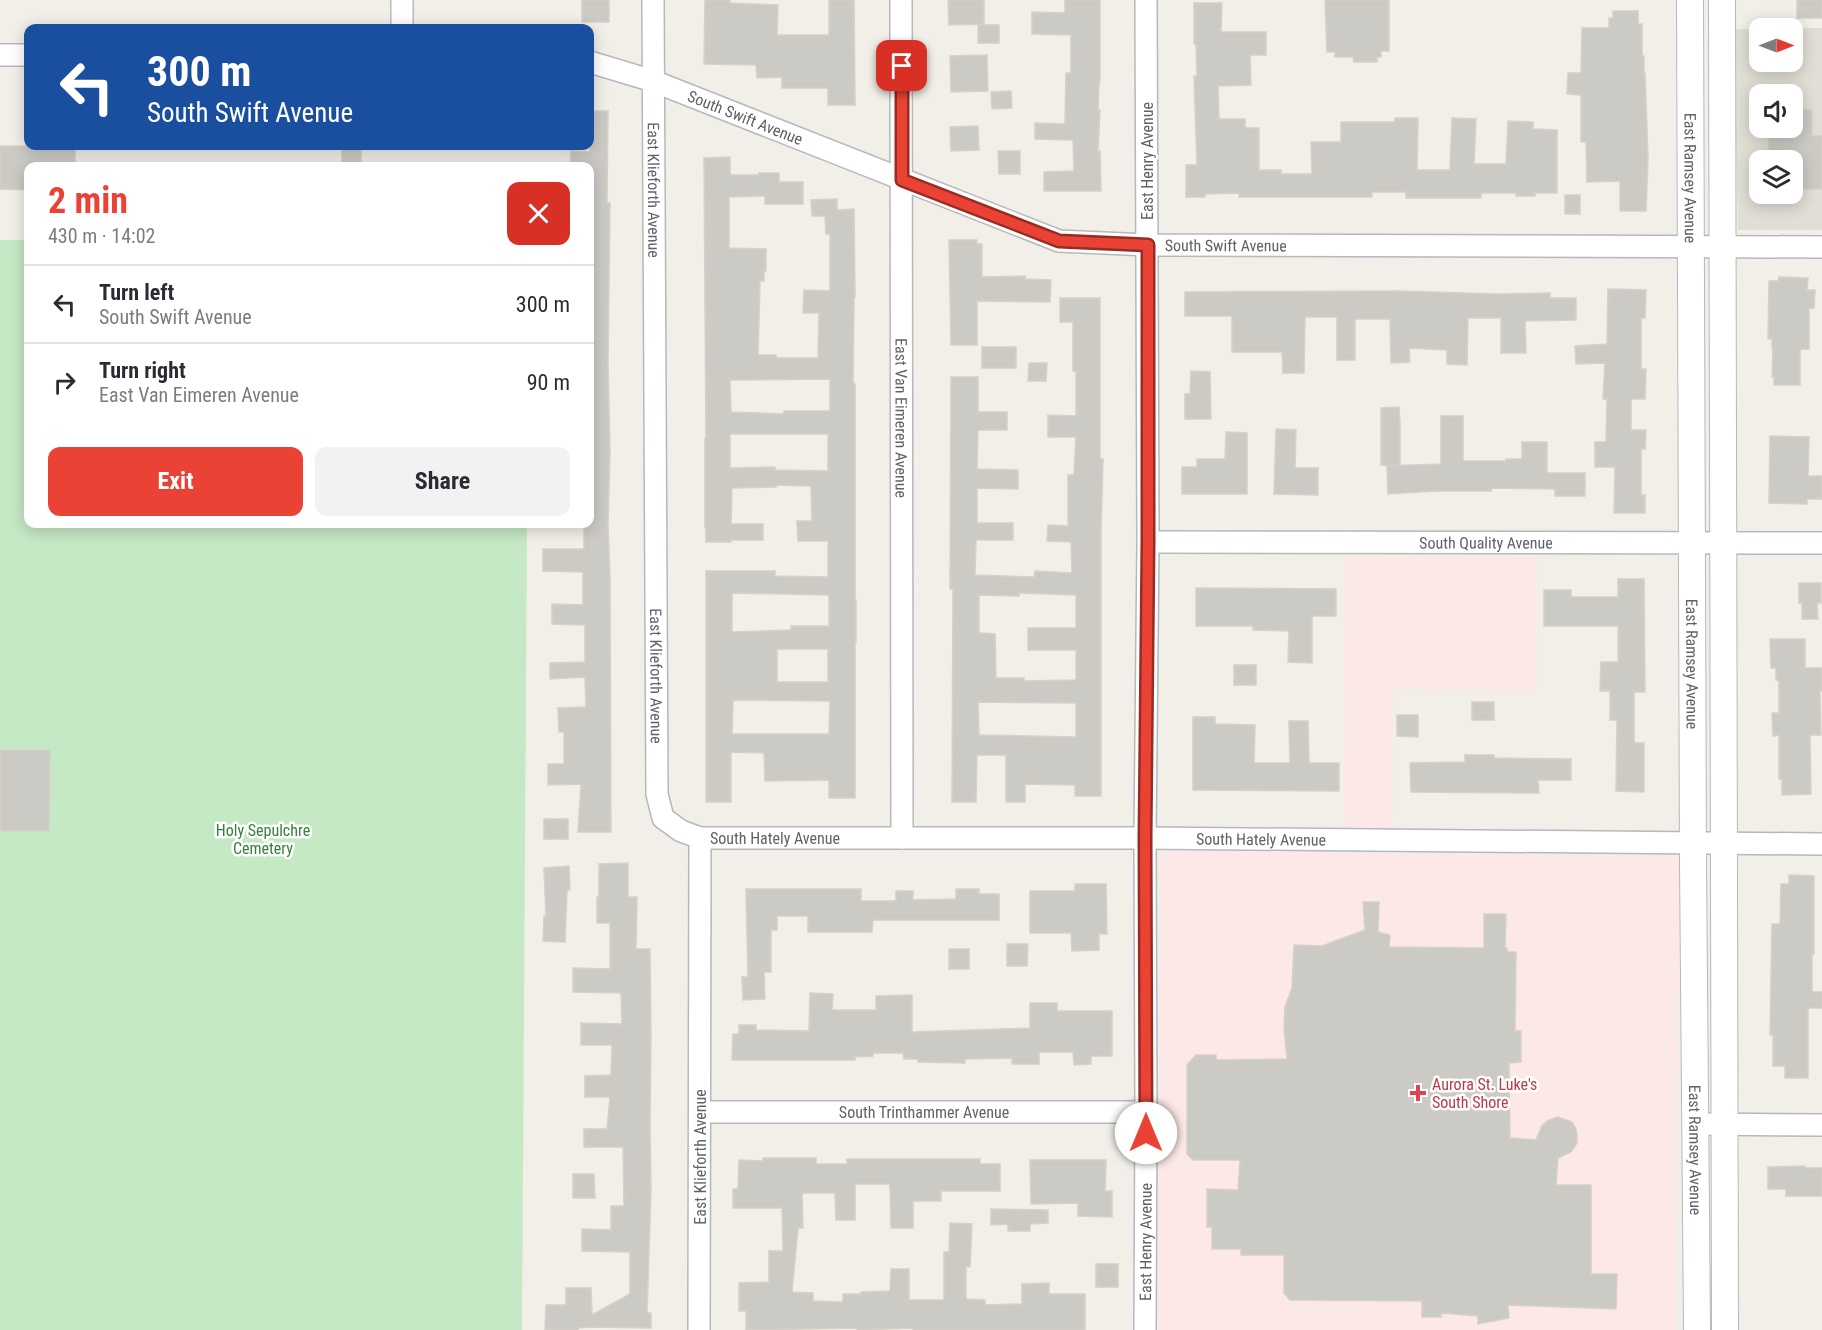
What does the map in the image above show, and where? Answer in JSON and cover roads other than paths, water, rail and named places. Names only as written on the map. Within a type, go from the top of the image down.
[{"type":"street","points":[[402,0],[402,24]]},
{"type":"street","name":"East Klieforth Avenue","points":[[653,0],[657,794],[663,818],[681,831],[700,838],[699,1330]]},
{"type":"street","name":"East Van Eimeren Avenue","points":[[901,0],[902,838]]},
{"type":"street","name":"East Henry Avenue","points":[[1145,1330],[1145,838],[1148,542],[1146,0]]},
{"type":"street","name":"East Ramsey Avenue","points":[[1690,0],[1697,1330]]},
{"type":"street","name":"East Ramsey Avenue","points":[[1722,0],[1725,1330]]},
{"type":"street","points":[[0,55],[24,55]]},
{"type":"street","name":"South Swift Avenue","points":[[594,63],[653,81],[1059,241],[1148,245],[1822,247]]},
{"type":"street","name":"South Quality Avenue","points":[[1148,542],[1822,543]]},
{"type":"street","name":"South Hately Avenue","points":[[700,838],[1145,838],[1822,844]]},
{"type":"street","name":"South Trinthammer Avenue","points":[[700,1112],[1146,1112]]},
{"type":"street","points":[[1695,1124],[1822,1125]]},
{"type":"place","name":"Aurora St. Luke's South Shore","points":[[1418,1093]]},
{"type":"park label","name":"Holy Sepulchre Cemetery","points":[[263,839]]}]
